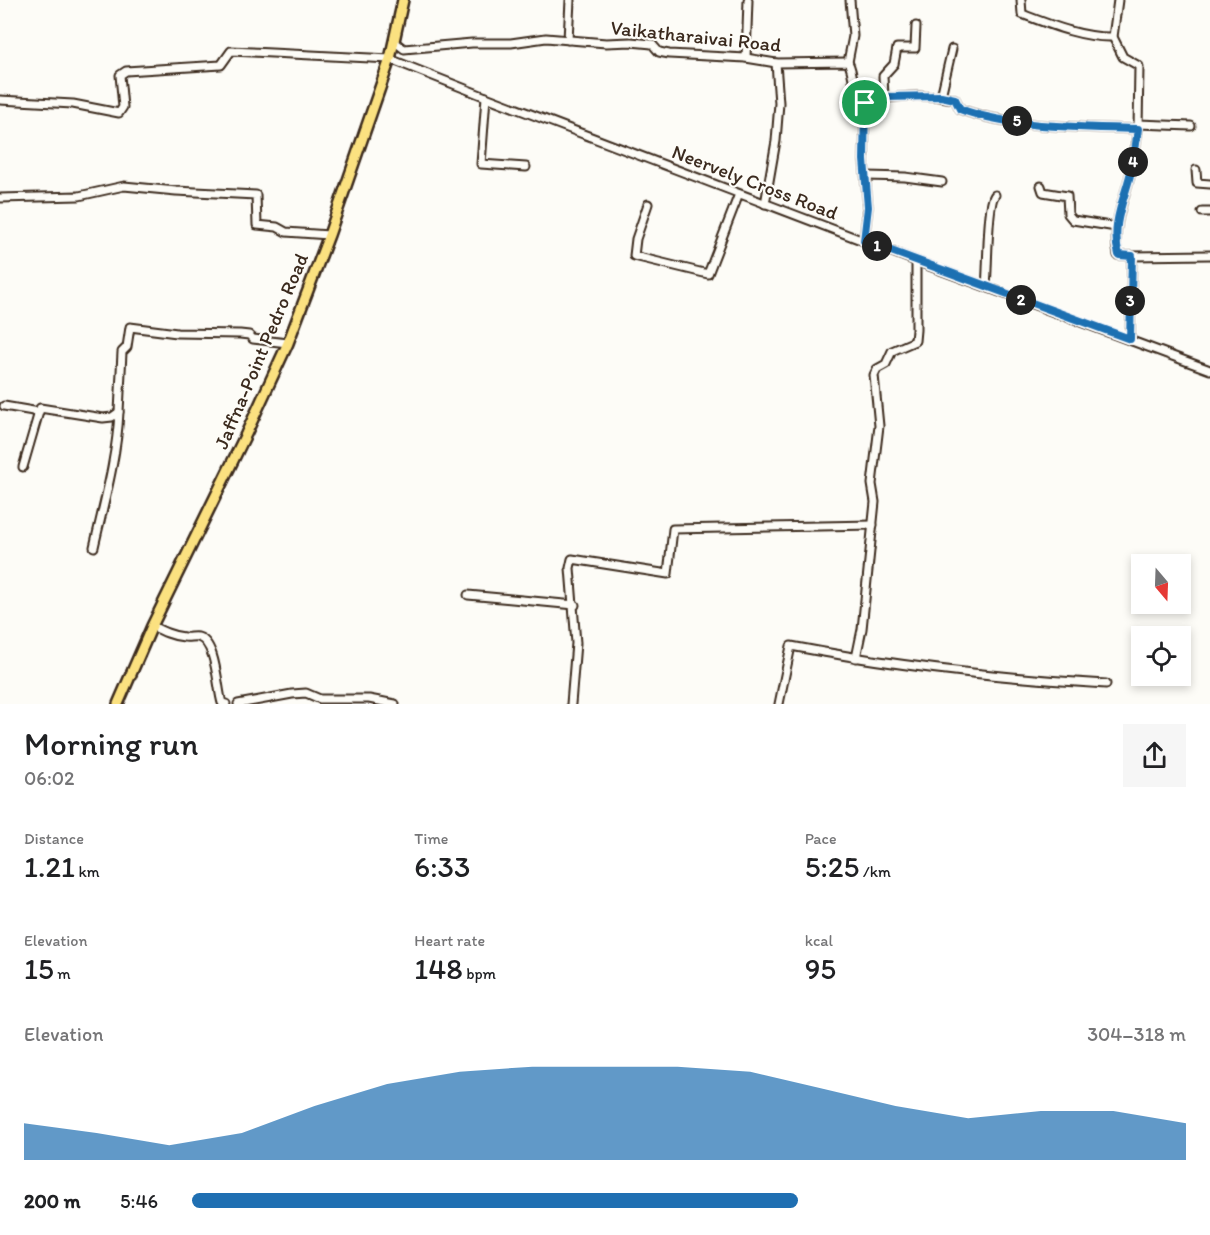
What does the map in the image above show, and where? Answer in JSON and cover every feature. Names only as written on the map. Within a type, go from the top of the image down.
[{"type":"main road","name":"Jaffna-Point Pedro Road","points":[[118,704],[152,626],[288,343],[329,235],[390,59],[403,0]]},
{"type":"street","points":[[568,40],[570,0]]},
{"type":"street","points":[[746,58],[748,0]]},
{"type":"street","points":[[850,0],[853,36],[848,62],[852,69],[856,98],[865,103],[884,97],[941,96],[955,99],[960,109],[1000,120],[1138,127],[1191,126]]},
{"type":"street","points":[[1021,0],[1022,14],[1045,23],[1098,37],[1113,37]]},
{"type":"street","points":[[1118,0],[1113,37],[1123,57],[1139,66],[1138,127],[1132,167],[1117,215],[1119,255],[1210,255]]},
{"type":"street","points":[[884,97],[883,76],[894,64],[897,48],[915,48],[916,26]]},
{"type":"street","name":"Vaikatharaivai Road","points":[[395,42],[404,49],[472,43],[511,43],[546,38],[652,44],[659,52],[669,54],[746,58],[776,63],[848,62]]},
{"type":"street","points":[[941,96],[952,49]]},
{"type":"street","name":"Neervely Cross Road","points":[[0,100],[73,104],[119,113],[123,107],[120,75],[126,71],[221,65],[231,51],[390,59],[765,204],[1210,370]]},
{"type":"street","points":[[765,204],[779,108],[776,63]]},
{"type":"street","points":[[486,97],[481,164],[526,167]]},
{"type":"street","points":[[864,241],[868,207],[864,160],[865,103]]},
{"type":"street","points":[[1196,170],[1197,183],[1210,184]]},
{"type":"street","points":[[867,176],[905,177],[942,182]]},
{"type":"street","points":[[0,198],[79,196],[124,186],[256,195],[257,225],[277,227],[286,232],[329,235]]},
{"type":"street","points":[[1041,186],[1043,192],[1067,196],[1068,214],[1073,220],[1116,227]]},
{"type":"street","points":[[648,204],[636,239],[634,256],[708,274],[739,194]]},
{"type":"street","points":[[986,287],[989,261],[989,216],[992,198],[995,195]]},
{"type":"street","points":[[1202,212],[1210,212]]},
{"type":"street","points":[[1130,339],[1132,256]]},
{"type":"street","points":[[856,658],[862,629],[875,502],[872,484],[879,426],[874,375],[877,369],[886,364],[892,351],[915,341],[916,261]]},
{"type":"street","points":[[94,547],[111,467],[119,412],[122,352],[127,347],[130,327],[177,333],[240,334],[249,335],[253,339],[288,343]]},
{"type":"street","points":[[4,406],[39,412]]},
{"type":"street","points":[[23,467],[40,408],[103,418],[112,417],[119,412]]},
{"type":"street","points":[[571,704],[576,643],[575,605],[570,568],[572,559],[668,574],[673,529],[873,525]]},
{"type":"street","points":[[468,595],[575,605]]},
{"type":"street","points":[[152,626],[166,633],[197,637],[206,642],[216,666],[223,704]]},
{"type":"street","points":[[780,704],[791,646],[856,658],[1031,680],[1106,684]]},
{"type":"street","points":[[238,704],[306,693],[321,701],[369,699],[395,704]]},
{"type":"route","points":[[941,96],[955,99],[960,109],[975,115],[1000,120],[1138,129],[1132,167],[1117,215],[1116,227],[1119,255],[1132,256],[1130,339],[864,241],[868,207],[864,160],[865,103],[884,97],[941,96]]}]
